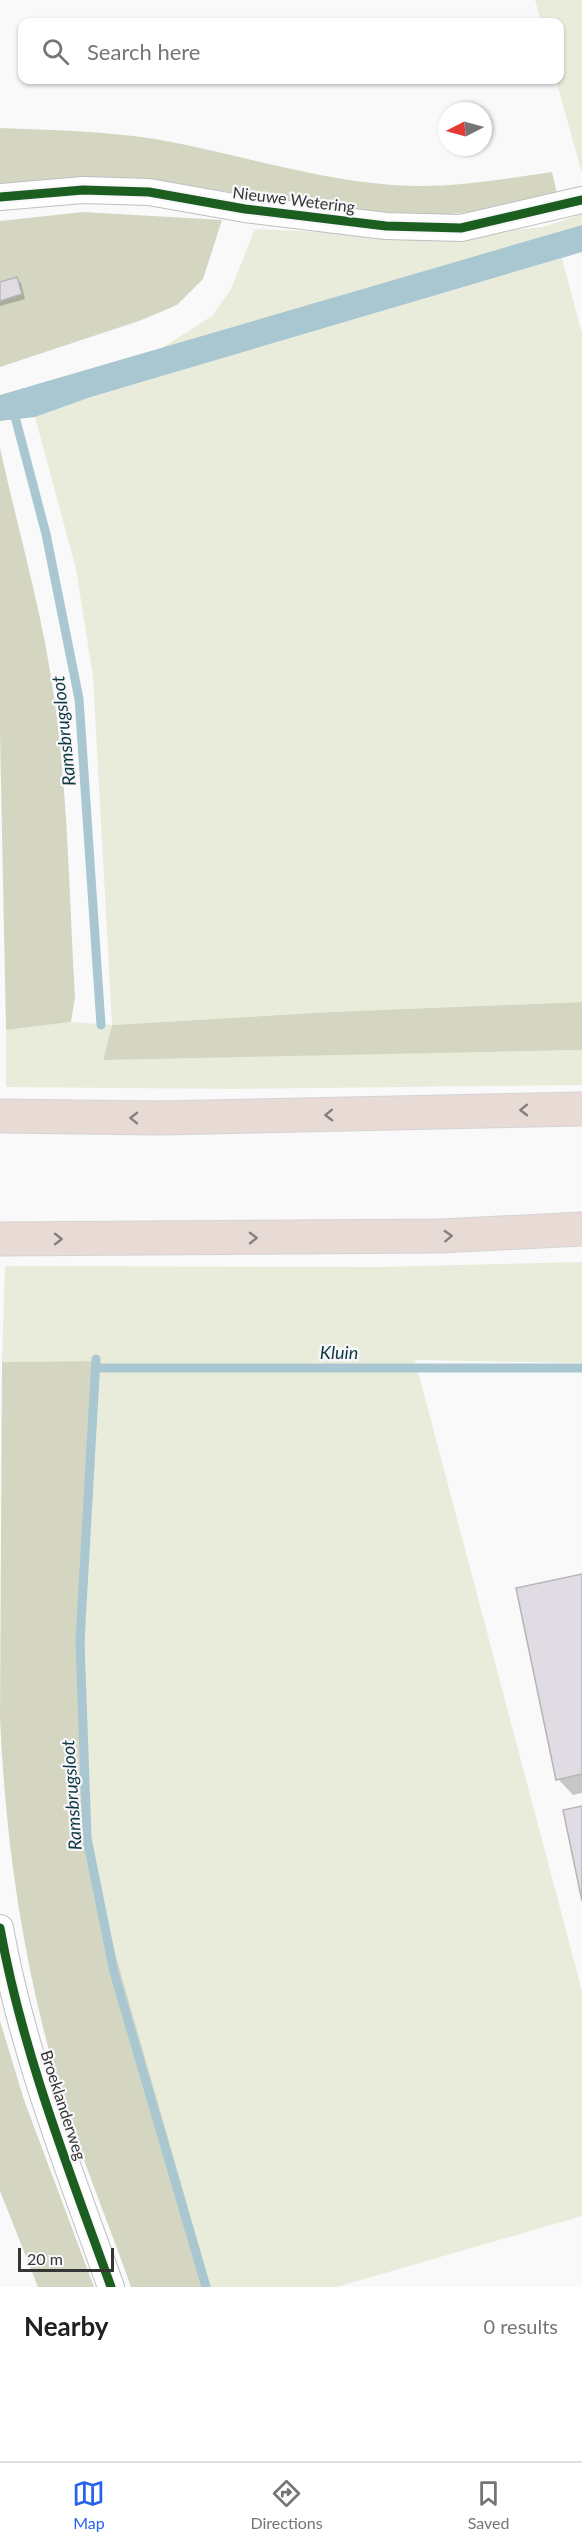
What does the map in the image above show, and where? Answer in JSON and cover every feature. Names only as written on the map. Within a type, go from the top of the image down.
[{"type":"highway","points":[[0,1116],[159,1118],[582,1109]]},
{"type":"highway","points":[[0,1239],[440,1236],[582,1230]]},
{"type":"street","name":"Nieuwe Wetering","points":[[0,197],[83,190],[149,192],[245,209],[386,226],[461,228],[582,200]]},
{"type":"street","name":"Broeklanderweg","points":[[0,1928],[28,2040],[63,2153],[111,2287]]},
{"type":"green space","points":[[535,0],[582,0],[582,174],[557,84],[564,84],[564,18],[540,18]]},
{"type":"green space","points":[[0,128],[136,136],[303,172],[392,185],[452,185],[552,172],[558,198],[523,207],[440,215],[365,211],[157,182],[0,192]]},
{"type":"green space","points":[[83,212],[222,220],[203,279],[177,305],[139,321],[0,367],[0,221]]},
{"type":"green space","points":[[582,214],[582,225],[159,350],[212,316],[231,289],[255,229],[385,235],[502,231],[543,227]]},
{"type":"green space","points":[[562,258],[582,333],[582,1002],[330,1012],[112,1025],[93,677],[76,569],[35,417],[91,397]]},
{"type":"green space","points":[[0,448],[41,624],[52,683],[65,800],[75,997],[71,1022],[6,1030],[0,733]]},
{"type":"green space","points":[[582,1002],[582,1050],[103,1060],[112,1025],[330,1012]]},
{"type":"green space","points":[[71,1022],[112,1025],[103,1059],[582,1050],[582,1085],[232,1089],[6,1087],[6,1030]]},
{"type":"green space","points":[[582,1262],[582,1363],[415,1360],[582,1991],[582,2216],[337,2287],[211,2287],[103,1911],[89,1838],[85,1779],[84,1686],[88,1499],[100,1361],[2,1362],[5,1266],[379,1267]]},
{"type":"green space","points":[[100,1361],[88,1499],[84,1686],[85,1779],[89,1838],[103,1911],[211,2287],[131,2287],[63,2099],[43,2029],[24,1941],[11,1852],[0,1718],[2,1362]]},
{"type":"green space","points":[[0,2021],[24,2100],[94,2287],[38,2287],[0,2191]]},
{"type":"water","points":[[582,225],[582,252],[91,397],[35,417],[0,421],[0,395]]},
{"type":"building","points":[[17,277],[22,294],[0,301],[0,282]]},
{"type":"building","points":[[582,1574],[582,1774],[556,1780],[516,1588]]},
{"type":"building","points":[[582,1806],[582,1901],[563,1810]]},
{"type":"waterway","name":"Ramsbrugsloot","points":[[13,409],[46,534],[79,699],[101,1025]]},
{"type":"waterway","name":"Ramsbrugsloot","points":[[96,1359],[80,1641],[87,1838],[114,1972],[206,2287]]},
{"type":"waterway","name":"Kluin","points":[[97,1368],[582,1368]]},
{"type":"cycle path","points":[[0,197],[83,190],[149,192],[245,209],[386,226],[461,228],[582,200]]},
{"type":"cycle path","points":[[0,1928],[9,1974],[34,2065],[111,2287]]}]
